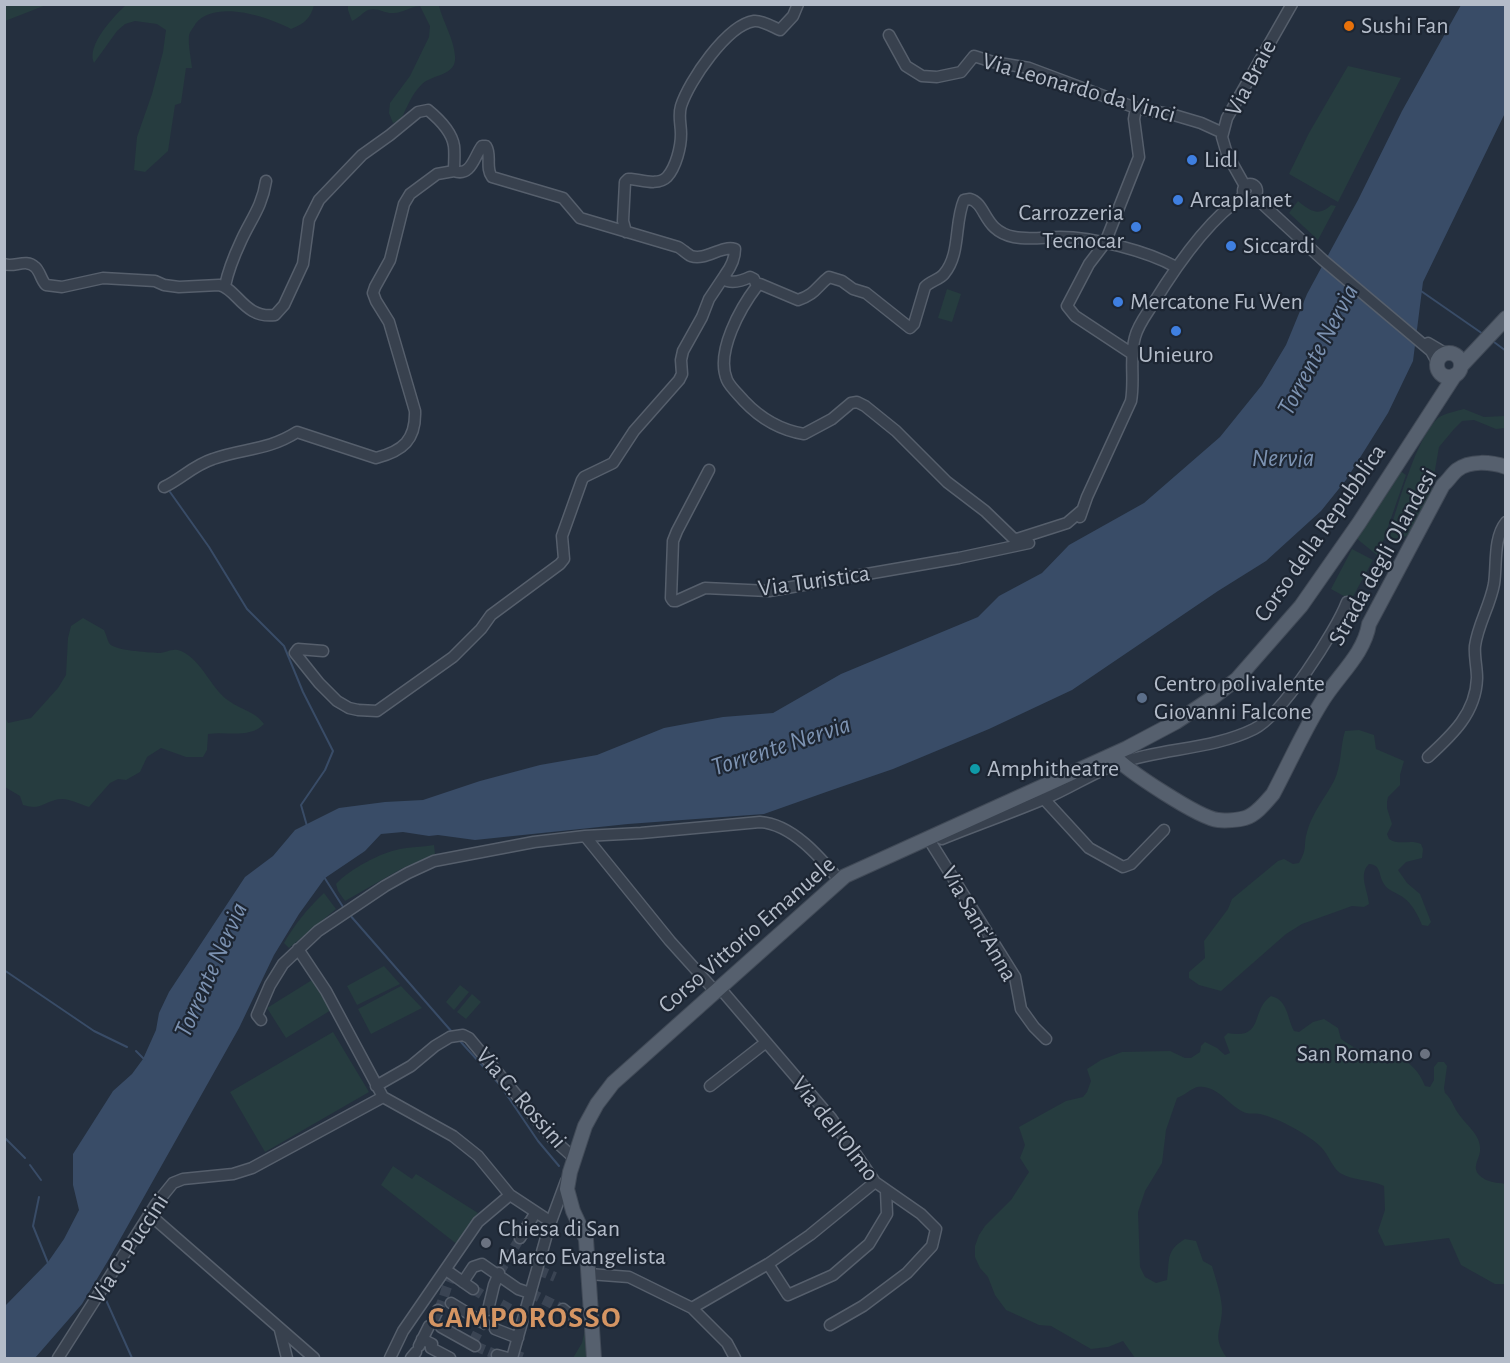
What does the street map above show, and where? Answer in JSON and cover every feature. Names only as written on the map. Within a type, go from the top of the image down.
[{"type":"main road","name":"Corso della Repubblica","points":[[1116,759],[1205,703],[1236,679],[1256,658],[1301,606],[1359,523],[1459,370],[1506,318]]},
{"type":"main road","points":[[1439,356],[1487,340]]},
{"type":"main road","points":[[1439,356],[1460,358],[1459,370],[1445,376],[1439,356]]},
{"type":"main road","points":[[1435,407],[1439,356]]},
{"type":"main road","name":"Strada degli Olandesi","points":[[1116,759],[1188,807],[1217,820],[1246,818],[1273,794],[1334,681],[1363,645],[1369,624],[1443,485],[1456,470],[1466,466],[1481,463],[1506,467]]},
{"type":"main road","name":"Corso Vittorio Emanuele","points":[[565,1190],[588,1120],[605,1093],[717,989],[845,876],[1116,759]]},
{"type":"main road","points":[[565,1190],[586,1239],[594,1359]]},
{"type":"street","points":[[626,232],[623,221],[625,182],[628,179],[661,181],[667,176],[681,144],[679,117],[682,105],[689,87],[714,51],[724,40],[750,22],[758,21],[780,30],[794,16],[798,4]]},
{"type":"street","name":"Via Braie","points":[[1292,4],[1227,118],[1222,137],[1227,154],[1248,193],[1439,356]]},
{"type":"street","name":"Via Leonardo da Vinci","points":[[889,35],[906,66],[922,76],[937,77],[961,72],[974,56],[993,63],[1029,69],[1136,108],[1174,115],[1201,123],[1223,133]]},
{"type":"street","points":[[1131,353],[1070,313],[1067,306],[1089,264],[1106,243],[1139,157],[1134,119],[1136,108]]},
{"type":"street","points":[[225,286],[239,302],[249,309],[269,316],[280,312],[303,264],[309,220],[319,200],[357,159],[417,112],[428,110],[442,124],[451,138],[454,147],[454,171]]},
{"type":"street","points":[[164,487],[180,475],[209,460],[257,450],[287,439],[297,432],[376,458],[388,455],[410,439],[416,423],[415,411],[389,322],[373,293],[390,260],[404,204],[410,194],[437,174],[466,171],[482,146],[488,149],[489,174],[492,177],[563,198],[580,218],[678,247],[691,256],[735,249],[731,267],[709,299],[683,351],[682,374],[679,380],[634,431],[613,463],[582,480],[562,536],[564,559],[560,564],[491,615],[481,629],[453,657],[377,711],[349,708],[338,701],[319,683],[295,653],[298,649],[323,651]]},
{"type":"street","points":[[225,286],[241,240],[255,216],[266,181]]},
{"type":"street","name":"Via Turistica","points":[[709,470],[676,531],[673,541],[671,598],[673,601],[705,588],[770,591],[1016,547],[1074,527],[1079,522],[1081,511],[1131,401],[1131,353],[1137,330],[1176,267],[1223,213],[1248,193]]},
{"type":"street","points":[[760,284],[798,300],[819,289],[829,277],[834,277],[853,290],[866,293],[910,328],[914,324],[925,287],[939,278],[949,266],[964,201],[970,199],[975,200],[991,225],[1014,237],[1085,238],[1151,256],[1176,267]]},
{"type":"street","points":[[4,264],[12,266],[30,264],[36,267],[46,285],[51,287],[75,286],[103,278],[155,281],[179,287],[225,286]]},
{"type":"street","points":[[725,275],[727,281],[732,282],[750,277],[754,279],[756,286],[737,314],[727,343],[724,364],[727,380],[755,413],[776,426],[804,434],[857,402],[896,432],[947,482],[1013,538],[1025,537],[1067,523],[1081,511]]},
{"type":"street","points":[[1428,757],[1451,735],[1474,700],[1477,678],[1475,647],[1494,586],[1500,532],[1506,522]]},
{"type":"street","points":[[981,818],[1044,799],[1116,759],[1220,741],[1256,728],[1286,701],[1341,618],[1347,602]]},
{"type":"street","points":[[1044,799],[1089,848],[1123,867],[1131,864],[1164,830]]},
{"type":"street","points":[[261,1020],[257,1016],[270,986],[283,964],[298,949],[354,906],[408,873],[434,861],[534,842],[585,836],[769,823],[792,835],[840,880]]},
{"type":"street","name":"Via dell'Olmo","points":[[585,836],[670,940],[717,989],[831,1118],[875,1182],[921,1214],[936,1229],[932,1246],[907,1273],[863,1306],[830,1325]]},
{"type":"street","name":"Via Sant'Anna","points":[[930,841],[1015,978],[1021,1009],[1046,1039]]},
{"type":"street","points":[[298,949],[326,991],[383,1096],[453,1136],[478,1156],[510,1195],[551,1222]]},
{"type":"street","name":"Via G. Rossini","points":[[376,1086],[411,1066],[450,1037],[463,1035],[469,1038],[498,1071],[572,1165]]},
{"type":"street","points":[[710,1086],[765,1043]]},
{"type":"street","name":"Via G. Puccini","points":[[58,1359],[149,1214],[175,1178],[233,1174],[252,1168],[383,1096]]},
{"type":"street","points":[[692,1308],[768,1264],[810,1235],[875,1182]]},
{"type":"street","points":[[506,1357],[518,1338],[551,1222],[565,1190]]},
{"type":"street","points":[[768,1264],[788,1295],[833,1275],[869,1245],[887,1214],[886,1191]]},
{"type":"street","points":[[390,1358],[403,1331],[478,1222],[510,1195]]},
{"type":"street","points":[[520,1238],[536,1212]]},
{"type":"street","points":[[149,1214],[314,1359]]},
{"type":"street","points":[[463,1281],[473,1267],[479,1264],[499,1274],[518,1289],[530,1293]]},
{"type":"street","points":[[446,1270],[473,1288]]},
{"type":"street","points":[[451,1303],[488,1312],[499,1274]]},
{"type":"street","points":[[589,1274],[628,1277],[692,1308],[727,1343],[735,1359]]},
{"type":"street","points":[[563,1309],[574,1318]]},
{"type":"street","points":[[512,1310],[524,1315]]},
{"type":"street","points":[[417,1349],[436,1319],[474,1348]]},
{"type":"street","points":[[280,1329],[287,1359]]},
{"type":"street","points":[[495,1329],[518,1338]]},
{"type":"street","points":[[417,1349],[432,1344],[432,1348],[450,1359]]},
{"type":"green space","points":[[5,4],[46,4],[46,5],[5,21]]},
{"type":"green space","points":[[127,4],[314,5],[306,20],[291,29],[255,15],[228,11],[205,16],[196,23],[189,35],[192,68],[186,68],[181,103],[175,105],[168,151],[145,172],[134,170],[137,137],[152,94],[166,30],[157,24],[135,21],[125,24],[117,31],[94,63],[93,56],[97,40]]},
{"type":"green space","points":[[348,4],[437,4],[439,6],[453,43],[455,63],[448,71],[418,88],[400,121],[393,123],[389,113],[390,103],[410,76],[429,37],[430,26],[420,6],[396,13],[371,9],[352,21]]},
{"type":"green space","points":[[1348,66],[1401,78],[1338,202],[1289,174],[1309,133]]},
{"type":"green space","points":[[1298,201],[1318,212],[1331,205],[1336,206],[1318,240],[1289,213]]},
{"type":"green space","points":[[947,289],[961,294],[952,322],[938,318]]},
{"type":"green space","points":[[1464,409],[1484,417],[1505,416],[1505,428],[1496,429],[1474,420],[1462,421],[1439,447],[1430,499],[1414,527],[1407,536],[1390,540],[1388,537],[1402,492],[1422,441],[1438,418]]},
{"type":"green space","points":[[1399,470],[1406,475],[1378,556],[1356,538]]},
{"type":"green space","points":[[1352,549],[1373,560],[1351,600],[1331,589]]},
{"type":"green space","points":[[83,618],[104,630],[109,643],[117,648],[158,653],[175,650],[189,655],[222,696],[252,713],[264,724],[258,729],[245,733],[208,734],[207,750],[203,757],[186,757],[161,748],[147,757],[140,772],[126,780],[118,779],[110,783],[89,807],[64,799],[37,807],[23,805],[20,796],[5,787],[5,717],[8,723],[31,718],[58,688],[66,675],[71,626]]},
{"type":"green space","points":[[1359,730],[1374,735],[1376,749],[1404,761],[1400,785],[1388,797],[1387,808],[1392,824],[1387,834],[1393,841],[1421,844],[1422,858],[1406,862],[1398,870],[1407,883],[1420,894],[1431,922],[1428,926],[1422,925],[1410,903],[1386,886],[1378,868],[1369,864],[1364,878],[1369,904],[1364,907],[1352,906],[1302,924],[1286,934],[1221,991],[1199,985],[1189,978],[1189,972],[1205,958],[1204,941],[1228,909],[1232,899],[1278,861],[1284,859],[1293,864],[1299,863],[1309,825],[1337,775],[1345,731]]},
{"type":"green space","points":[[434,845],[435,854],[401,869],[345,901],[338,891],[336,884],[342,878],[375,858],[400,849]]},
{"type":"green space","points":[[324,893],[336,909],[289,948],[284,943],[288,936]]},
{"type":"green space","points":[[384,966],[400,984],[357,1005],[347,986]]},
{"type":"green space","points":[[312,980],[331,1010],[286,1038],[267,1008]]},
{"type":"green space","points":[[460,985],[469,992],[454,1010],[446,1002]]},
{"type":"green space","points":[[401,986],[422,1008],[371,1034],[358,1009]]},
{"type":"green space","points":[[472,994],[481,1002],[466,1019],[457,1012]]},
{"type":"green space","points":[[1271,996],[1284,1005],[1294,1031],[1299,1032],[1313,1022],[1324,1019],[1338,1028],[1341,1039],[1355,1048],[1370,1053],[1378,1060],[1388,1064],[1396,1056],[1406,1062],[1414,1068],[1425,1086],[1430,1087],[1434,1080],[1434,1067],[1438,1062],[1444,1062],[1447,1066],[1445,1093],[1479,1143],[1477,1172],[1485,1180],[1505,1184],[1505,1284],[1495,1284],[1461,1265],[1449,1238],[1385,1246],[1378,1231],[1385,1210],[1384,1186],[1340,1173],[1321,1147],[1292,1127],[1267,1116],[1246,1113],[1217,1092],[1204,1087],[1197,1087],[1177,1098],[1166,1130],[1162,1163],[1145,1191],[1138,1212],[1140,1267],[1145,1277],[1156,1283],[1167,1280],[1171,1252],[1185,1239],[1196,1241],[1203,1261],[1212,1266],[1221,1298],[1222,1316],[1218,1338],[1227,1358],[1135,1358],[1123,1341],[1108,1347],[1091,1349],[1051,1326],[1039,1325],[1006,1310],[995,1295],[988,1277],[980,1268],[975,1257],[975,1246],[985,1226],[1011,1200],[1029,1172],[1020,1158],[1025,1145],[1019,1127],[1066,1101],[1083,1097],[1091,1081],[1087,1069],[1101,1060],[1122,1052],[1170,1051],[1185,1058],[1191,1058],[1200,1052],[1205,1042],[1225,1055],[1230,1053],[1224,1037],[1228,1033],[1240,1034],[1252,1028],[1265,1002]]},
{"type":"green space","points":[[333,1032],[369,1092],[265,1152],[230,1092]]},
{"type":"green space","points":[[393,1166],[412,1179],[416,1174],[478,1213],[458,1245],[381,1185]]},
{"type":"green space","points":[[586,1325],[589,1358],[573,1358],[582,1343]]},
{"type":"water","points":[[1461,5],[1505,5],[1505,113],[1423,282],[1413,361],[1388,413],[1346,480],[1321,511],[1266,561],[1072,690],[989,729],[893,769],[764,814],[628,824],[475,840],[403,832],[381,834],[365,851],[325,878],[299,914],[274,955],[239,1028],[82,1304],[35,1358],[5,1358],[5,1306],[48,1262],[64,1239],[79,1210],[73,1185],[73,1154],[113,1091],[132,1074],[143,1059],[169,992],[245,877],[273,856],[295,830],[339,808],[423,800],[480,781],[540,765],[597,755],[664,728],[723,717],[773,713],[841,674],[978,617],[999,596],[1042,573],[1069,545],[1144,503],[1220,437],[1262,385],[1286,345],[1307,294],[1358,200],[1402,111]]},
{"type":"waterway","points":[[1421,291],[1483,334]]},
{"type":"waterway","points":[[1494,342],[1506,351]]},
{"type":"waterway","points":[[170,492],[209,547],[247,609],[284,646],[303,692],[333,751],[325,770],[301,805],[307,826]]},
{"type":"waterway","points":[[324,877],[345,910]]},
{"type":"waterway","points":[[349,914],[452,1032]]},
{"type":"waterway","points":[[4,970],[94,1031],[127,1047]]},
{"type":"waterway","points":[[460,1041],[500,1085],[538,1141],[559,1166]]},
{"type":"waterway","points":[[136,1051],[145,1060]]},
{"type":"waterway","points":[[4,1137],[25,1158]]},
{"type":"waterway","points":[[30,1165],[41,1180]]},
{"type":"waterway","points":[[39,1197],[33,1226],[48,1263]]},
{"type":"waterway","points":[[106,1300],[132,1358]]},
{"type":"tunnel","points":[[499,1273],[520,1238]]},
{"type":"tunnel","points":[[538,1270],[555,1277]]},
{"type":"tunnel","points":[[438,1310],[452,1276]]},
{"type":"tunnel","points":[[473,1289],[489,1299]]},
{"type":"tunnel","points":[[530,1293],[563,1309]]},
{"type":"tunnel","points":[[501,1304],[512,1310]]},
{"type":"tunnel","points":[[473,1342],[482,1324]]},
{"type":"tunnel","points":[[475,1346],[497,1355]]},
{"type":"tunnel","points":[[513,1354],[524,1358]]},
{"type":"place","name":"Sushi Fan","points":[[1349,26]]},
{"type":"place","name":"Lidl","points":[[1192,160]]},
{"type":"place","name":"Arcaplanet","points":[[1178,200]]},
{"type":"place","name":"Carrozzeria Tecnocar","points":[[1136,227]]},
{"type":"place","name":"Siccardi","points":[[1231,246]]},
{"type":"place","name":"Mercatone Fu Wen","points":[[1118,302]]},
{"type":"place","name":"Unieuro","points":[[1176,331]]},
{"type":"place","name":"Centro polivalente Giovanni Falcone","points":[[1142,698]]},
{"type":"place","name":"Amphitheatre","points":[[975,769]]},
{"type":"place","name":"San Romano","points":[[1425,1054]]},
{"type":"place","name":"Chiesa di San Marco Evangelista","points":[[486,1243]]},
{"type":"district","name":"CAMPOROSSO","points":[[525,1318]]},
{"type":"water label","name":"Torrente Nervia","points":[[1318,350]]},
{"type":"water label","name":"Nervia","points":[[1283,458]]},
{"type":"water label","name":"Torrente Nervia","points":[[781,746]]},
{"type":"water label","name":"Torrente Nervia","points":[[211,970]]}]
